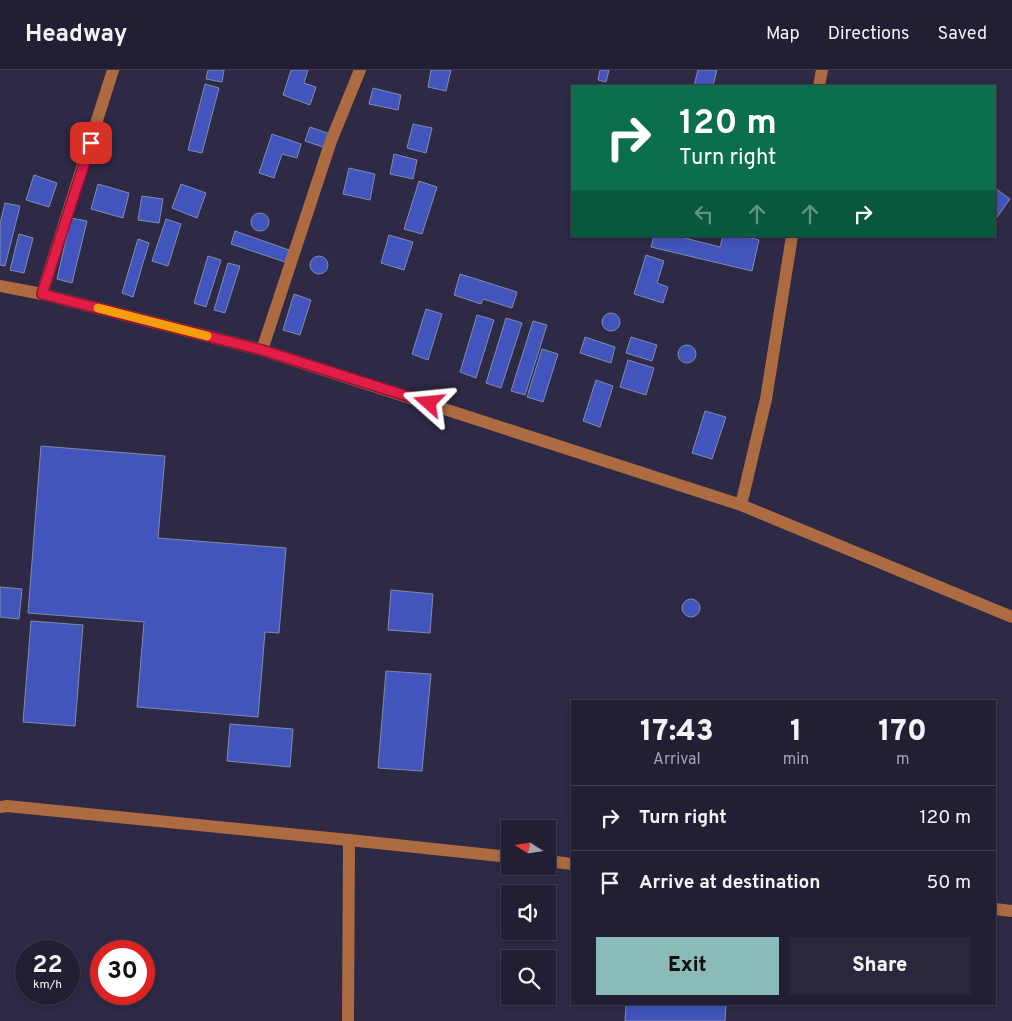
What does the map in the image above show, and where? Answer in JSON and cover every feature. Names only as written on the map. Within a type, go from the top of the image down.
[{"type":"street","points":[[42,294],[113,70]]},
{"type":"street","points":[[262,350],[331,141],[360,70]]},
{"type":"street","points":[[819,85],[822,70]]},
{"type":"street","points":[[741,505],[766,398],[792,237]]},
{"type":"street","points":[[0,286],[42,294],[262,350],[741,505],[1012,617]]},
{"type":"street","points":[[0,807],[7,806],[501,856]]},
{"type":"street","points":[[348,1021],[349,840]]},
{"type":"street","points":[[556,862],[571,864]]},
{"type":"street","points":[[996,909],[1012,911]]},
{"type":"building","points":[[208,70],[224,70],[222,82],[206,79]]},
{"type":"building","points":[[291,70],[308,70],[304,83],[316,87],[310,105],[283,95]]},
{"type":"building","points":[[431,70],[451,70],[446,91],[428,87]]},
{"type":"building","points":[[600,70],[609,70],[606,82],[598,80]]},
{"type":"building","points":[[698,70],[717,70],[713,85],[694,85]]},
{"type":"building","points":[[205,84],[219,88],[202,153],[188,150]]},
{"type":"building","points":[[373,88],[401,95],[398,110],[369,104]]},
{"type":"building","points":[[413,124],[432,128],[426,153],[407,148]]},
{"type":"building","points":[[310,127],[333,135],[329,149],[305,141]]},
{"type":"building","points":[[272,134],[301,144],[297,158],[282,154],[274,178],[259,173]]},
{"type":"building","points":[[394,154],[417,160],[413,179],[390,174]]},
{"type":"building","points":[[349,168],[375,174],[370,200],[343,194]]},
{"type":"building","points":[[34,175],[57,183],[49,207],[26,200]]},
{"type":"building","points":[[419,181],[437,187],[422,234],[404,229]]},
{"type":"building","points":[[98,184],[129,193],[123,218],[91,209]]},
{"type":"building","points":[[181,184],[206,193],[197,218],[172,208]]},
{"type":"building","points":[[996,189],[1010,199],[996,219]]},
{"type":"building","points":[[142,196],[163,199],[159,223],[138,220]]},
{"type":"building","points":[[5,203],[20,206],[5,266],[0,265],[0,224]]},
{"type":"building","points":[[260,213],[266,216],[269,222],[266,228],[260,231],[254,228],[251,222],[254,216]]},
{"type":"building","points":[[71,218],[87,221],[72,283],[57,279]]},
{"type":"building","points":[[166,219],[181,224],[168,266],[152,261]]},
{"type":"building","points":[[235,231],[289,250],[285,262],[231,244]]},
{"type":"building","points":[[19,234],[33,238],[24,273],[10,270]]},
{"type":"building","points":[[389,235],[413,242],[404,270],[381,263]]},
{"type":"building","points":[[654,237],[681,237],[720,247],[723,237],[748,237],[759,240],[752,271],[651,247]]},
{"type":"building","points":[[138,239],[149,243],[133,297],[122,293]]},
{"type":"building","points":[[646,255],[664,261],[657,283],[668,287],[663,303],[634,294]]},
{"type":"building","points":[[208,256],[221,260],[206,307],[194,303]]},
{"type":"building","points":[[319,256],[325,259],[328,265],[325,271],[319,274],[313,271],[310,265],[313,259]]},
{"type":"building","points":[[228,263],[240,266],[225,313],[214,310]]},
{"type":"building","points":[[460,274],[517,292],[512,308],[483,299],[481,304],[454,295]]},
{"type":"building","points":[[294,294],[311,300],[300,335],[283,330]]},
{"type":"building","points":[[426,309],[442,314],[428,360],[412,354]]},
{"type":"building","points":[[611,313],[617,316],[620,322],[617,328],[611,331],[605,328],[602,322],[605,316]]},
{"type":"building","points":[[477,315],[494,320],[476,378],[460,372]]},
{"type":"building","points":[[506,318],[522,323],[501,388],[486,383]]},
{"type":"building","points":[[533,321],[547,325],[525,395],[511,391]]},
{"type":"building","points":[[585,337],[615,347],[611,363],[580,353]]},
{"type":"building","points":[[631,337],[657,345],[652,361],[626,353]]},
{"type":"building","points":[[687,345],[693,348],[696,354],[693,360],[687,363],[681,360],[678,354],[681,348]]},
{"type":"building","points":[[542,349],[558,354],[543,402],[527,397]]},
{"type":"building","points":[[628,360],[654,368],[646,395],[620,387]]},
{"type":"building","points":[[596,380],[613,386],[600,427],[583,421]]},
{"type":"building","points":[[705,411],[726,417],[712,459],[692,453]]},
{"type":"building","points":[[41,446],[165,456],[158,538],[286,548],[279,633],[265,632],[258,717],[137,707],[144,622],[28,613]]},
{"type":"building","points":[[0,587],[22,589],[19,619],[0,617]]},
{"type":"building","points":[[391,590],[433,594],[430,633],[388,630]]},
{"type":"building","points":[[691,599],[697,602],[700,608],[697,614],[691,617],[685,614],[682,608],[685,602]]},
{"type":"building","points":[[31,621],[83,625],[75,726],[23,722]]},
{"type":"building","points":[[386,671],[431,674],[422,771],[378,768]]},
{"type":"building","points":[[230,724],[293,729],[290,767],[227,761]]},
{"type":"building","points":[[626,1005],[726,1005],[725,1021],[625,1021]]},
{"type":"slow traffic","points":[[98,308],[207,336]]},
{"type":"route","points":[[91,143],[42,294],[262,350],[429,403]]}]
